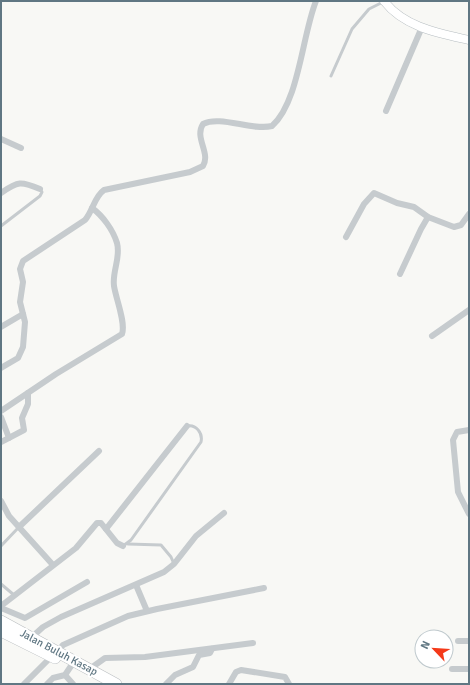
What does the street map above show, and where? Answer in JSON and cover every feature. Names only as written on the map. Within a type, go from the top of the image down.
[{"type":"highway","name":"Jalan Buluh Kasap","points":[[1,621],[32,637],[55,654],[68,670],[103,684]]},
{"type":"highway","name":"Jalan Buluh Kasap","points":[[3,635],[91,668],[116,684]]},
{"type":"main road","points":[[384,1],[399,17],[422,27],[469,40]]},
{"type":"street","points":[[1,368],[18,358],[21,354],[26,326],[20,299],[23,282],[21,265],[34,253],[85,220],[100,194],[104,190],[190,172],[203,166],[206,157],[200,132],[203,124],[207,122],[267,127],[278,122],[291,96],[316,1]]},
{"type":"street","points":[[386,111],[422,27]]},
{"type":"street","points":[[1,139],[21,148]]},
{"type":"street","points":[[1,193],[17,183],[28,184],[40,189]]},
{"type":"street","points":[[346,237],[364,204],[374,193],[397,203],[414,207],[428,218],[458,227],[469,214]]},
{"type":"street","points":[[1,411],[68,366],[122,334],[124,326],[113,278],[119,252],[117,243],[105,220],[92,208]]},
{"type":"street","points":[[400,274],[423,224],[428,218]]},
{"type":"street","points":[[432,336],[469,310]]},
{"type":"street","points":[[1,327],[23,314]]},
{"type":"street","points":[[1,442],[24,430],[22,418],[28,404],[28,393]]},
{"type":"street","points":[[1,417],[10,438]]},
{"type":"street","points":[[106,529],[187,426]]},
{"type":"street","points":[[469,430],[457,432],[453,440],[458,492],[469,514]]},
{"type":"street","points":[[20,528],[99,451]]},
{"type":"street","points":[[1,501],[9,516],[53,566]]},
{"type":"street","points":[[32,637],[43,627],[62,617],[164,572],[174,564],[196,536],[224,513]]},
{"type":"street","points":[[88,582],[25,618],[1,607],[80,545],[96,523],[101,523],[117,543],[125,545]]},
{"type":"street","points":[[136,585],[147,611]]},
{"type":"street","points":[[24,684],[63,645],[128,616],[264,588]]},
{"type":"street","points":[[458,641],[469,642]]},
{"type":"street","points":[[91,668],[104,658],[128,659],[253,643]]},
{"type":"street","points":[[166,684],[175,674],[192,667],[199,656],[210,653],[212,649]]},
{"type":"street","points":[[454,669],[469,669]]},
{"type":"street","points":[[47,684],[53,678],[68,670],[73,684]]},
{"type":"street","points":[[229,684],[236,672],[241,670],[285,677],[289,684]]},
{"type":"lane","points":[[331,76],[352,29],[369,9],[384,1]]},
{"type":"lane","points":[[1,226],[40,196],[42,192],[40,189]]},
{"type":"lane","points":[[125,545],[201,442],[202,438],[198,430],[194,427],[187,426]]},
{"type":"lane","points":[[1,546],[20,528]]},
{"type":"lane","points":[[125,545],[161,545],[171,557],[174,564]]},
{"type":"lane","points":[[1,584],[14,596]]}]
